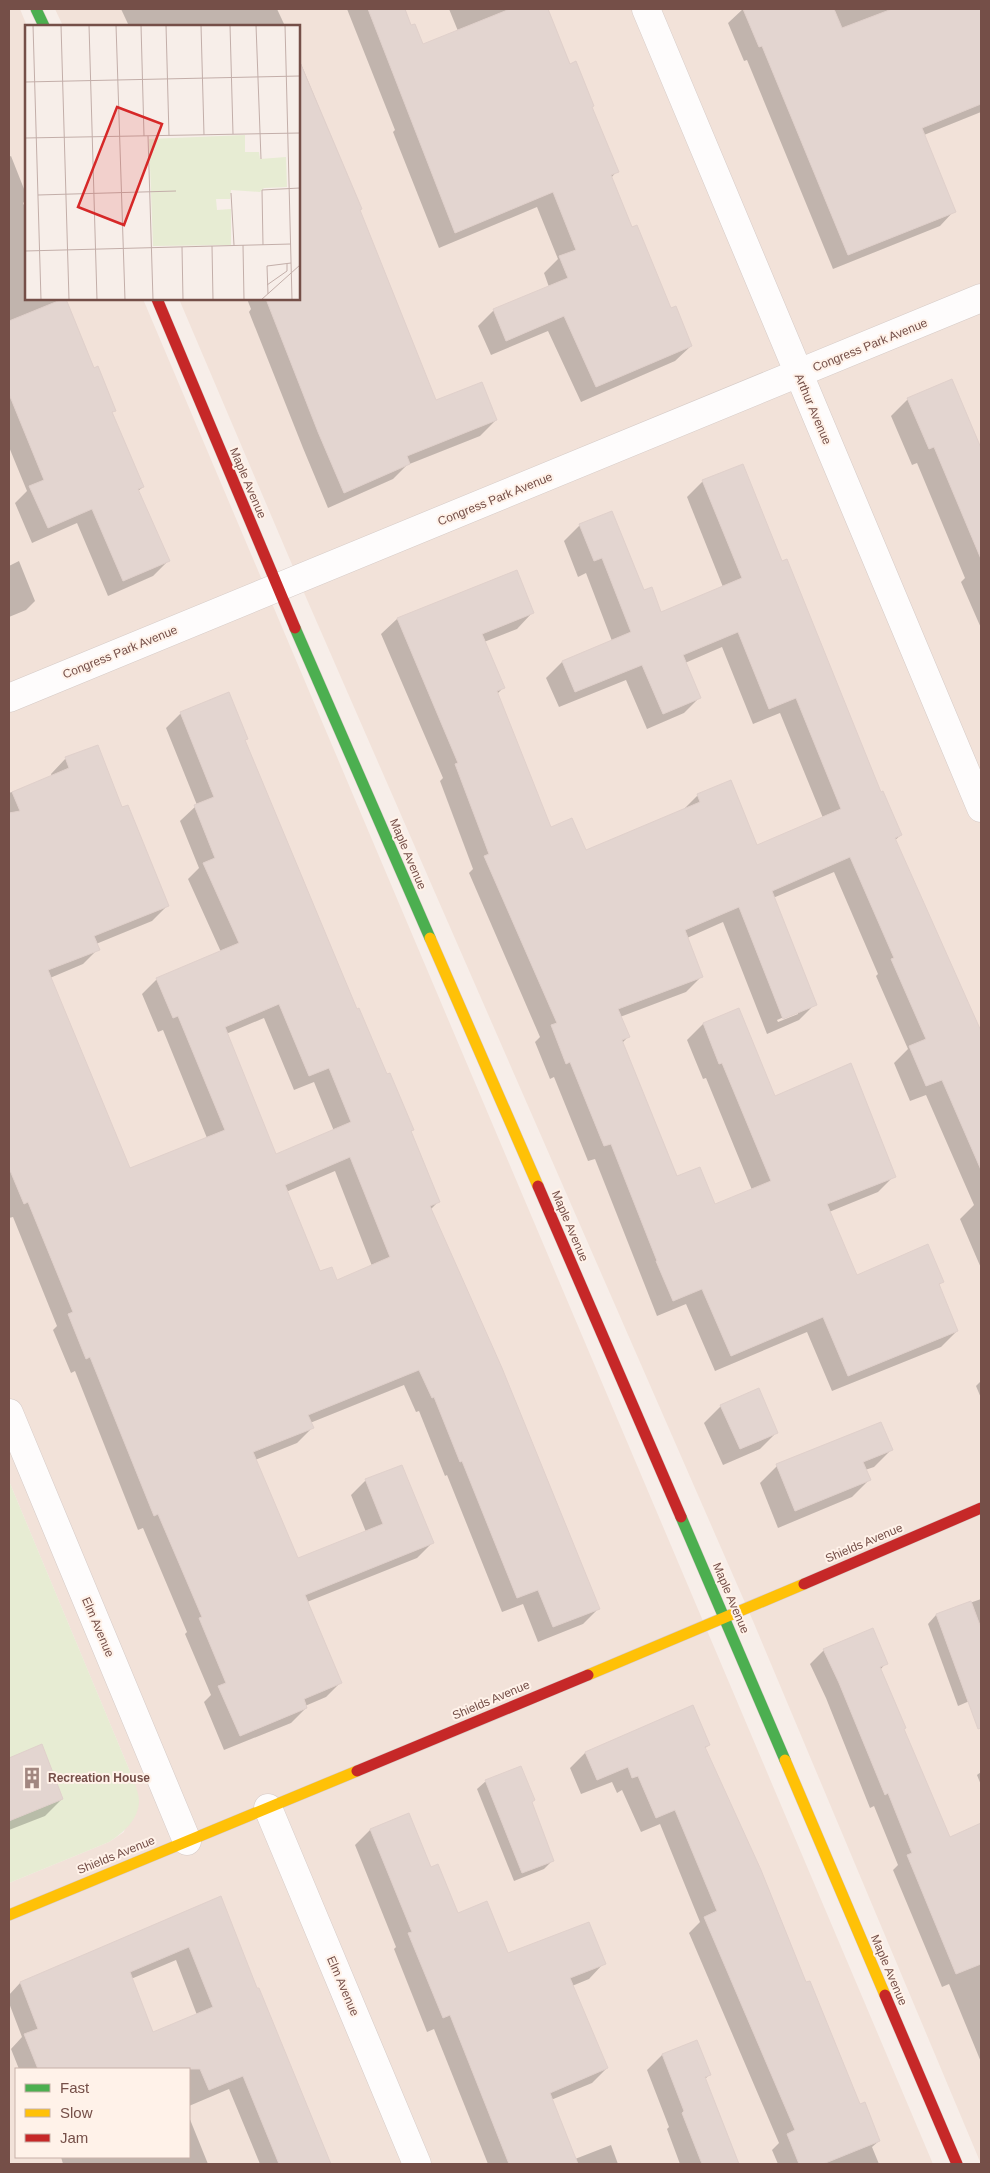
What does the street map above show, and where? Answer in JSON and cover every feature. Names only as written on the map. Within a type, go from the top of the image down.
[{"type":"street","points":[[36,9],[44,25]]},
{"type":"street","name":"Arthur Avenue","points":[[646,9],[981,808]]},
{"type":"street","name":"Congress Park Avenue","points":[[9,698],[981,298]]},
{"type":"street","name":"Maple Avenue","points":[[157,300],[278,588],[725,1618],[956,2164]]},
{"type":"street","name":"Elm Avenue","points":[[9,1413],[188,1841]]},
{"type":"street","name":"Shields Avenue","points":[[9,1915],[725,1618],[981,1508]]},
{"type":"street","name":"Elm Avenue","points":[[268,1808],[417,2164]]},
{"type":"shaded area","points":[[9,9],[20,9],[27,25],[25,25],[25,300],[143,300],[933,2164],[9,2164],[9,1883],[109,1842],[124,1832],[134,1781],[9,1481]]},
{"type":"shaded area","points":[[55,9],[981,9],[981,2164],[753,1621],[305,595],[179,300],[300,300],[300,25],[63,25]]},
{"type":"green space","points":[[9,1481],[134,1781],[139,1801],[133,1820],[125,1830],[109,1842],[9,1883]]},
{"type":"building","points":[[368,9],[405,9],[411,25],[415,24],[423,44],[510,9],[548,9],[570,64],[576,61],[594,106],[592,107],[619,172],[611,175],[632,227],[637,225],[671,308],[676,306],[692,346],[596,387],[564,316],[506,341],[493,309],[568,278],[559,256],[576,250],[553,192],[455,233]]},
{"type":"building","points":[[743,9],[834,9],[842,28],[892,9],[981,9],[981,104],[922,128],[956,212],[848,255],[762,46],[759,47]]},
{"type":"building","points":[[300,62],[362,209],[360,210],[436,400],[482,382],[497,420],[407,456],[410,464],[344,493],[266,300],[300,300]]},
{"type":"building","points":[[61,300],[66,300],[94,368],[98,366],[116,411],[112,412],[144,487],[138,489],[170,561],[123,581],[92,509],[48,528],[29,486],[44,480],[9,394],[9,321]]},
{"type":"building","points":[[952,379],[981,448],[981,559],[934,447],[929,449],[907,398]]},
{"type":"building","points":[[743,464],[782,561],[787,559],[881,792],[883,791],[902,835],[895,838],[981,1031],[981,1170],[942,1080],[926,1086],[909,1046],[926,1039],[891,959],[894,958],[850,857],[772,891],[817,1005],[783,1019],[739,907],[685,930],[703,977],[618,1009],[630,1037],[622,1040],[677,1176],[700,1167],[715,1204],[771,1181],[722,1063],[719,1064],[703,1023],[739,1008],[775,1096],[851,1063],[896,1177],[827,1204],[857,1275],[928,1244],[944,1282],[939,1284],[958,1331],[848,1376],[823,1317],[731,1356],[702,1289],[673,1301],[611,1144],[604,1146],[570,1062],[566,1064],[551,1025],[557,1023],[484,856],[489,854],[455,764],[458,763],[397,618],[517,570],[534,613],[482,634],[505,688],[497,691],[551,827],[572,818],[586,850],[700,802],[697,794],[731,780],[757,845],[841,809],[796,698],[769,709],[738,632],[683,655],[701,698],[663,714],[642,665],[575,692],[562,661],[631,632],[602,558],[594,561],[579,524],[612,511],[644,590],[652,587],[661,612],[742,578],[702,480]]},
{"type":"building","points":[[229,692],[248,739],[245,740],[357,1009],[359,1008],[387,1074],[390,1073],[414,1130],[411,1131],[440,1202],[430,1206],[502,1368],[600,1609],[553,1627],[538,1590],[517,1598],[462,1461],[460,1462],[434,1397],[432,1398],[419,1370],[308,1415],[314,1428],[253,1452],[298,1558],[383,1524],[365,1479],[402,1465],[434,1543],[305,1595],[342,1683],[304,1699],[307,1708],[240,1736],[218,1686],[226,1683],[199,1618],[202,1617],[158,1514],[154,1516],[90,1357],[86,1359],[68,1314],[73,1312],[28,1202],[24,1204],[9,1168],[9,813],[20,811],[12,792],[69,768],[65,757],[98,745],[122,807],[128,805],[169,906],[94,936],[100,950],[48,970],[130,1168],[225,1130],[178,1016],[173,1018],[156,978],[239,943],[203,863],[215,858],[194,805],[214,797],[180,712]],"holes":[[[279,1004],[309,1076],[329,1068],[351,1122],[276,1154],[225,1027]],[[350,1157],[390,1257],[337,1280],[332,1267],[320,1271],[285,1185]]]},
{"type":"building","points":[[759,1388],[778,1433],[740,1449],[720,1405]]},
{"type":"building","points":[[881,1422],[893,1450],[863,1462],[871,1480],[795,1511],[776,1464]]},
{"type":"building","points":[[971,1601],[981,1628],[981,1728],[978,1729],[936,1614]]},
{"type":"building","points":[[873,1628],[888,1664],[880,1667],[950,1837],[981,1823],[981,1964],[956,1974],[907,1855],[912,1853],[888,1793],[885,1795],[823,1649]]},
{"type":"building","points":[[693,1705],[710,1745],[705,1747],[761,1870],[806,1982],[810,1981],[860,2104],[865,2102],[880,2141],[823,2164],[799,2164],[787,2134],[795,2130],[704,1917],[717,1911],[675,1810],[656,1818],[638,1776],[632,1778],[628,1767],[597,1780],[585,1752]]},
{"type":"building","name":"Recreation House","points":[[42,1744],[63,1799],[9,1821],[9,1758]]},
{"type":"building","points":[[521,1766],[535,1800],[532,1802],[554,1861],[522,1873],[485,1780]]},
{"type":"building","points":[[409,1813],[431,1867],[438,1864],[458,1913],[487,1901],[508,1953],[589,1922],[606,1964],[570,1978],[608,2068],[550,2093],[578,2164],[509,2164],[450,2015],[443,2018],[408,1933],[412,1932],[370,1829]]},
{"type":"building","points":[[221,1896],[257,1988],[259,1988],[331,2164],[279,2164],[243,2076],[209,2090],[200,2069],[38,2068],[24,2034],[38,2029],[20,1982]],"holes":[[[189,1947],[213,2007],[153,2032],[130,1972]]]},
{"type":"building","points":[[697,2040],[711,2075],[705,2077],[739,2164],[702,2164],[662,2054]]},
{"type":"traffic: fast","points":[[36,9],[44,25]]},
{"type":"traffic: fast","points":[[295,628],[430,938]]},
{"type":"traffic: fast","points":[[681,1517],[785,1760]]},
{"type":"traffic: slow","points":[[430,938],[538,1186]]},
{"type":"traffic: slow","points":[[588,1675],[804,1584]]},
{"type":"traffic: slow","points":[[785,1760],[885,1995]]},
{"type":"traffic: slow","points":[[9,1915],[357,1771]]},
{"type":"traffic: jam","points":[[157,300],[295,628]]},
{"type":"traffic: jam","points":[[538,1186],[681,1517]]},
{"type":"traffic: jam","points":[[804,1584],[981,1508]]},
{"type":"traffic: jam","points":[[357,1771],[588,1675]]},
{"type":"traffic: jam","points":[[885,1995],[957,2164]]},
{"type":"place","name":"Recreation House","points":[[32,1778]]}]
